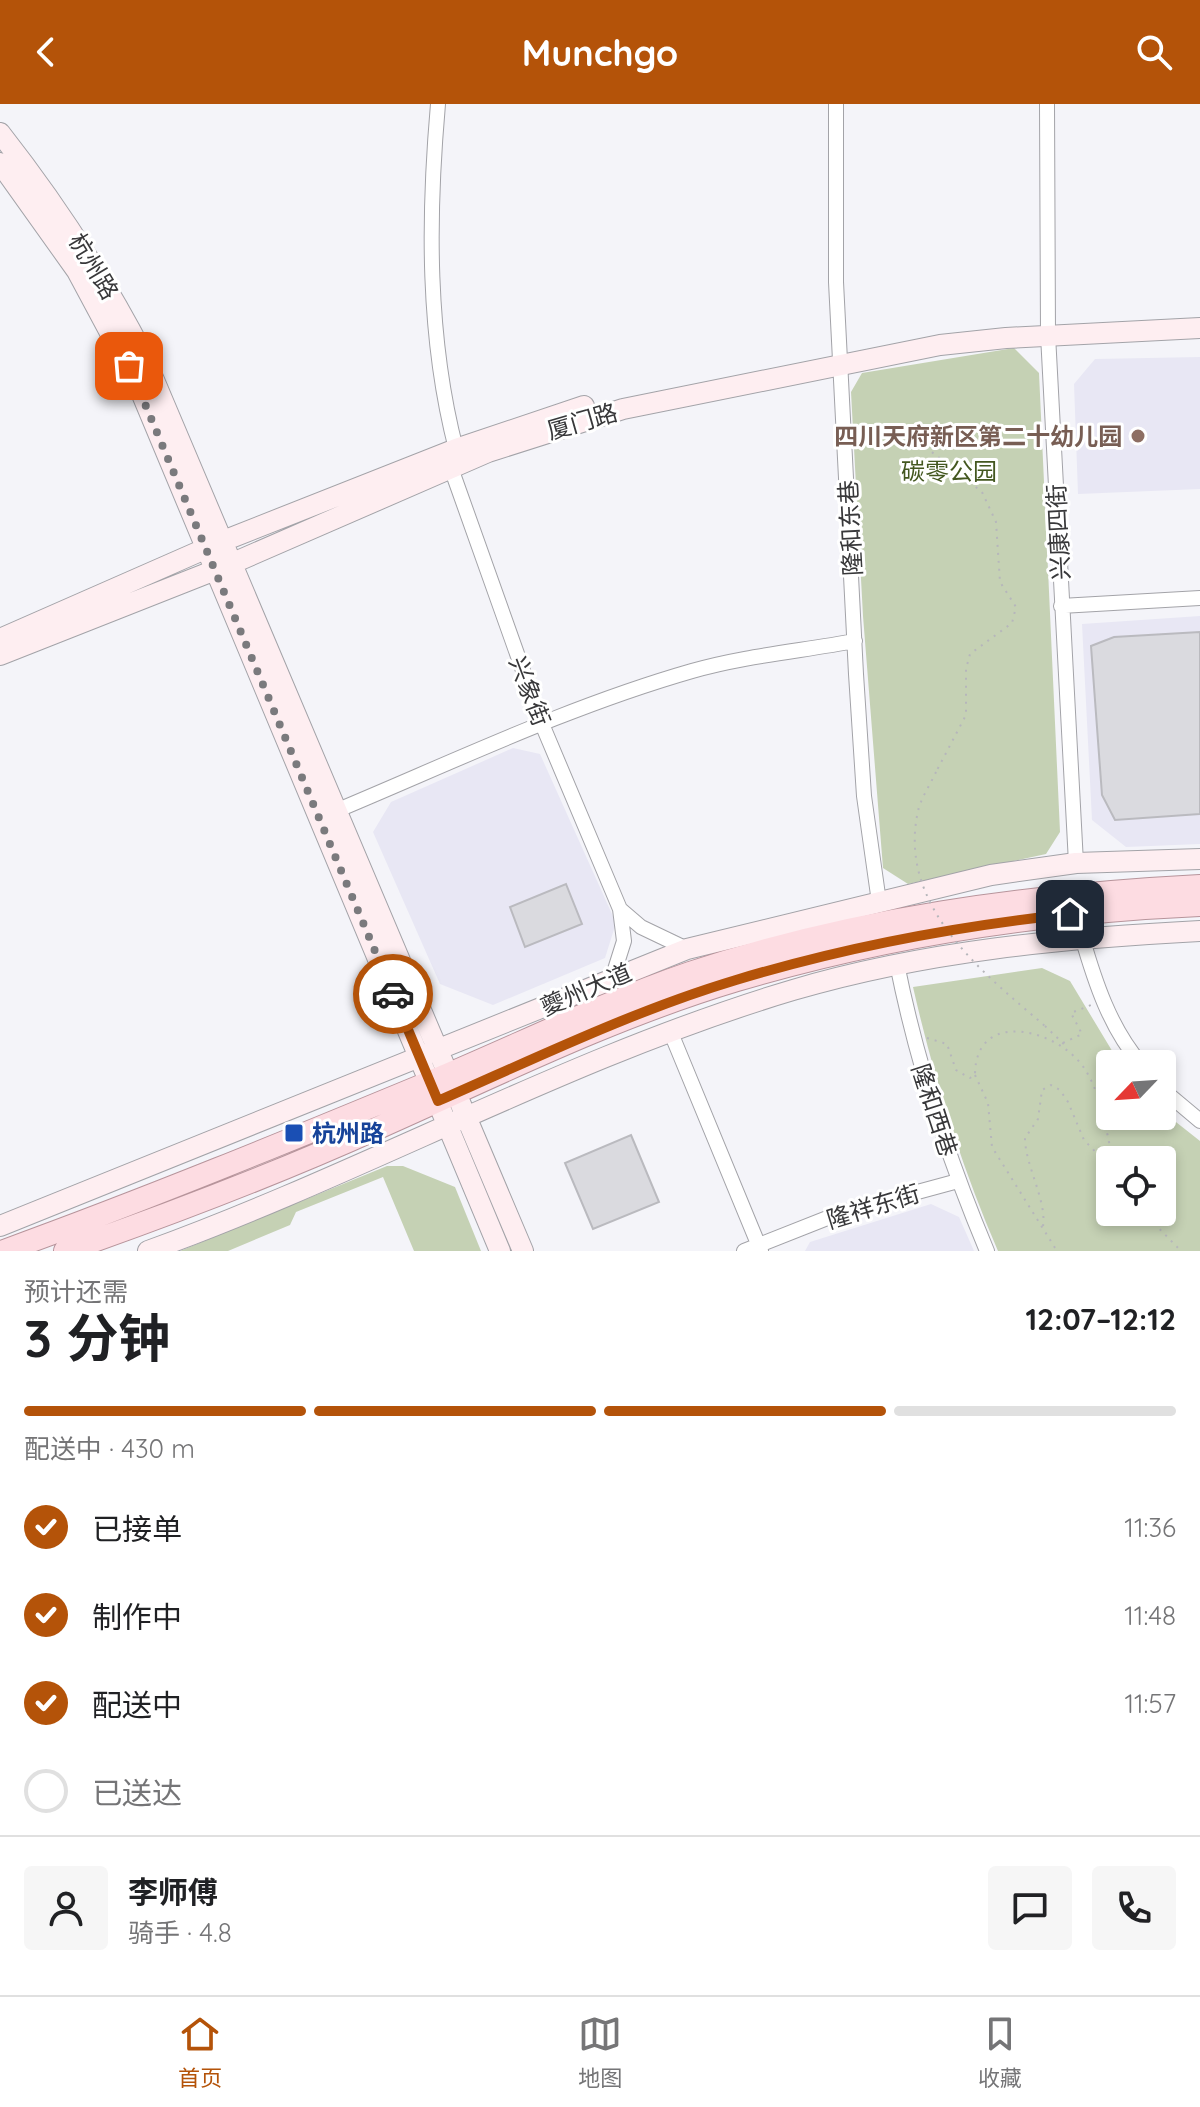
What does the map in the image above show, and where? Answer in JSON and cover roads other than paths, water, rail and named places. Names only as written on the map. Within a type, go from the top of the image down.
[{"type":"main road","name":"杭州路","points":[[0,133],[45,190],[120,308],[143,354],[420,1058],[500,1251]]},
{"type":"main road","name":"杭州路","points":[[0,163],[43,220],[103,316],[220,555],[338,810],[455,1082],[523,1251]]},
{"type":"main road","name":"厦门路","points":[[1048,329],[1200,315]]},
{"type":"main road","name":"厦门路","points":[[0,639],[220,555],[454,458],[538,419],[596,403],[842,357],[935,334],[1048,329],[1200,328]]},
{"type":"main road","name":"厦门路","points":[[0,655],[220,555]]},
{"type":"main road","name":"夔州大道","points":[[0,1226],[687,949],[991,875],[1076,863],[1200,859]]},
{"type":"main road","name":"夔州大道","points":[[65,1251],[434,1092],[689,974],[806,941],[1015,900],[1070,893],[1200,886]]},
{"type":"main road","name":"夔州大道","points":[[455,1082],[651,1010],[787,966],[890,941],[1017,919],[1200,905]]},
{"type":"main road","points":[[148,1251],[671,1033],[794,989],[897,964],[1082,937],[1200,931]]},
{"type":"main road","name":"夔州大道","points":[[6,1246],[434,1092]]},
{"type":"street","name":"兴象街","points":[[438,104],[433,182],[435,328],[454,458],[542,724],[620,909],[624,941],[612,979]]},
{"type":"street","name":"隆和东巷","points":[[836,104],[836,282],[855,641],[864,796],[879,902]]},
{"type":"street","name":"兴康四街","points":[[1047,104],[1048,329],[1076,863]]},
{"type":"street","points":[[1061,606],[1200,598]]},
{"type":"street","points":[[338,810],[542,724],[696,670],[855,641]]},
{"type":"street","points":[[620,909],[641,927],[687,949]]},
{"type":"street","points":[[1082,937],[1094,978],[1114,1023],[1132,1050]]},
{"type":"street","name":"隆和西巷","points":[[897,964],[912,1037],[958,1181],[987,1251]]},
{"type":"street","points":[[671,1033],[760,1248]]},
{"type":"street","points":[[1176,1101],[1200,1121]]},
{"type":"street","name":"隆祥东街","points":[[744,1251],[760,1248],[840,1213],[958,1181]]},
{"type":"place","name":"四川天府新区第二十幼儿园","points":[[1138,436]]},
{"type":"place","name":"杭州路","points":[[294,1133]]},
{"type":"park label","name":"碳零公园","points":[[949,471]]}]
